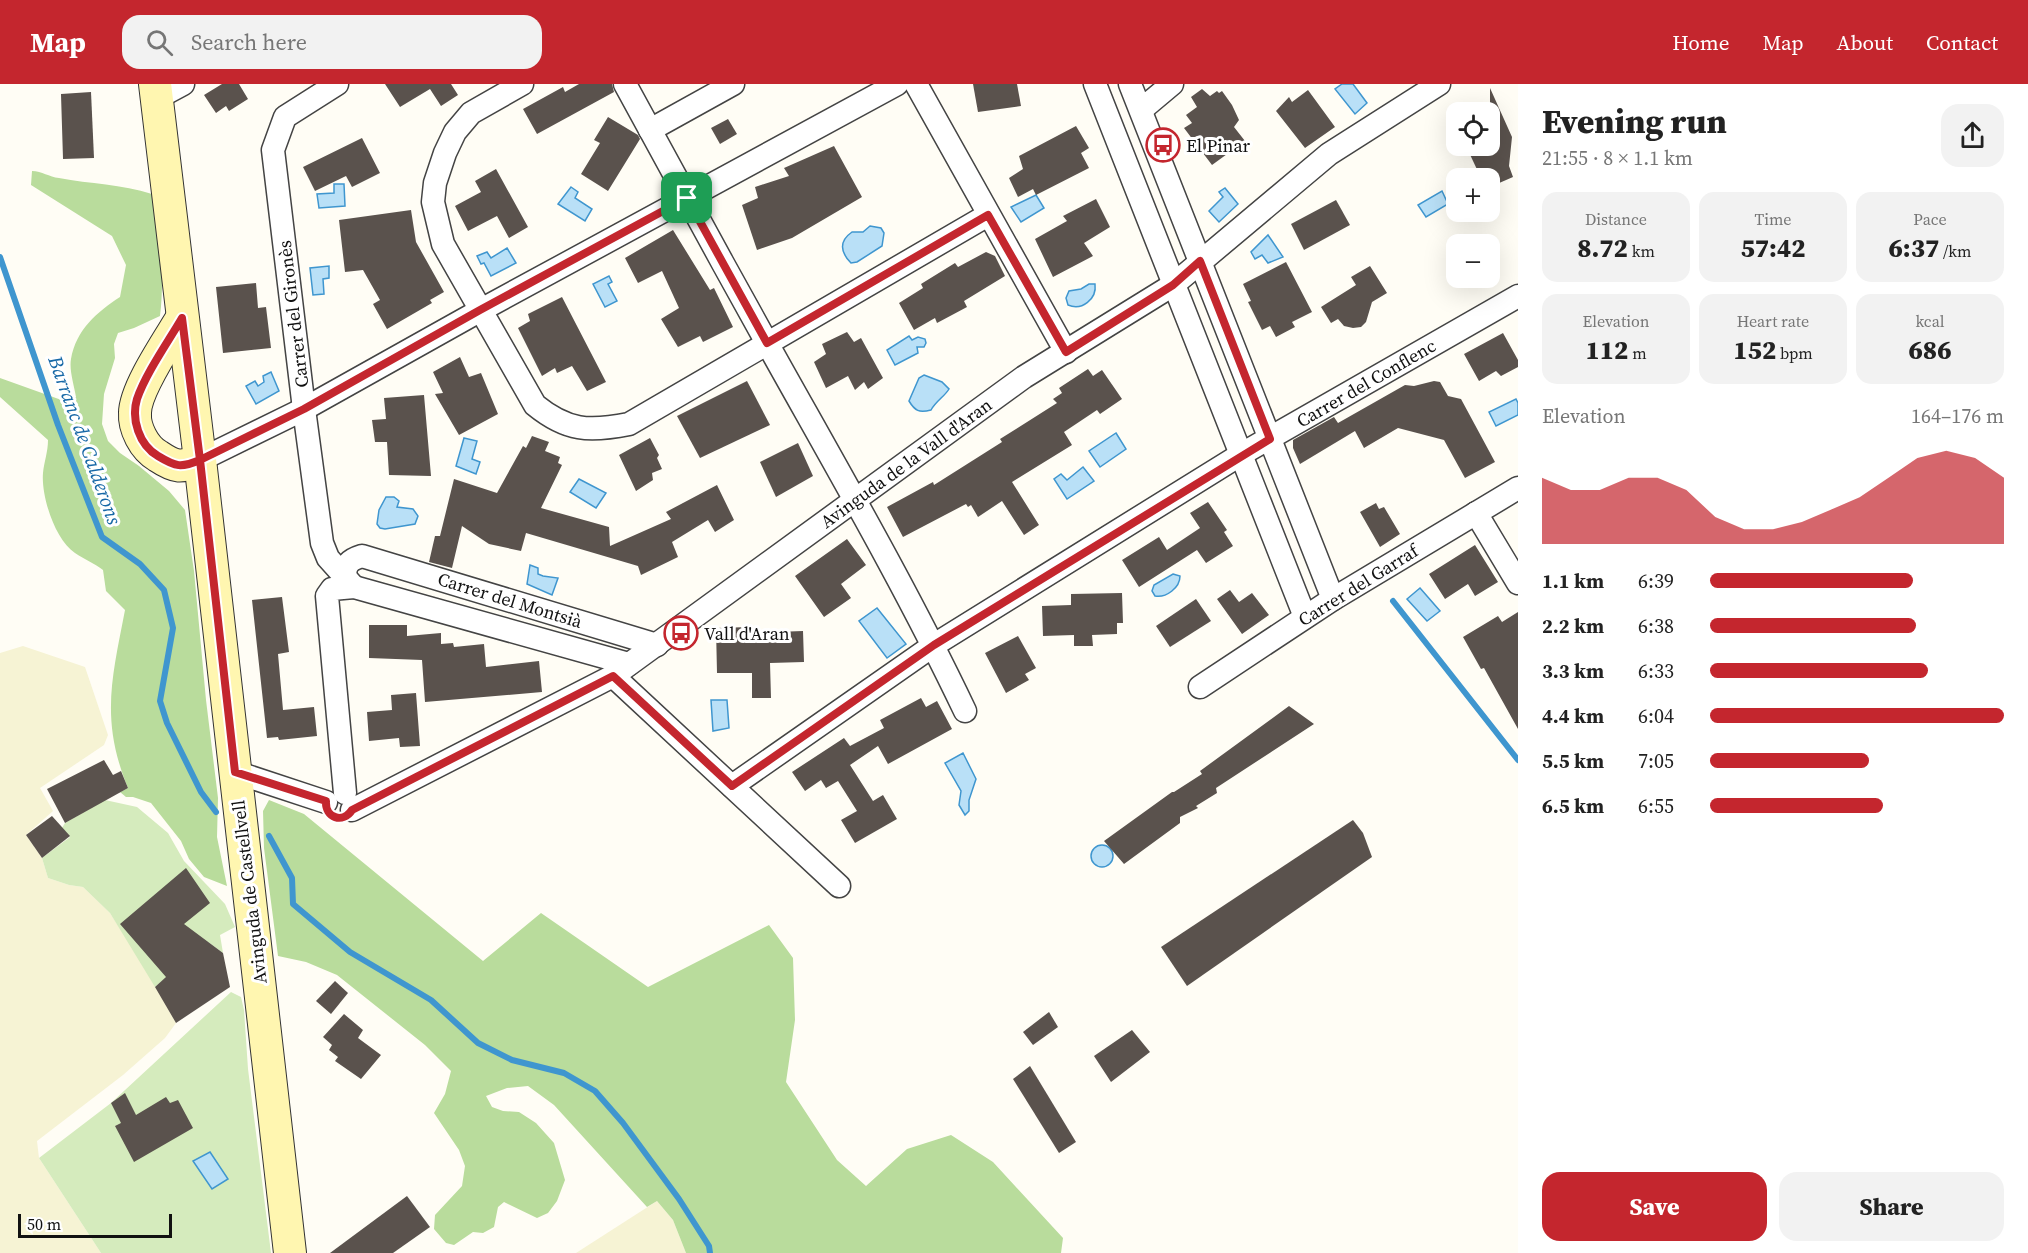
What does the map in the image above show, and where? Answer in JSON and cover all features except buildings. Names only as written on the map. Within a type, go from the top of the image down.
[{"type":"street","name":"Carrer del Gironès","points":[[337,84],[285,117],[273,150],[322,543],[328,558],[349,583]]},
{"type":"street","points":[[522,84],[471,113],[455,132],[444,153],[435,183],[433,202],[443,244],[535,405],[552,419],[576,427],[601,430],[629,424],[988,215]]},
{"type":"street","points":[[625,84],[856,500],[934,645],[965,711]]},
{"type":"street","points":[[650,130],[732,84]]},
{"type":"street","points":[[182,318],[141,391],[135,413],[138,431],[144,443],[155,455],[171,464],[184,466],[304,409],[480,310],[897,84]]},
{"type":"street","points":[[916,84],[1066,352]]},
{"type":"street","points":[[1095,84],[1305,617]]},
{"type":"street","points":[[1130,84],[1333,599]]},
{"type":"street","points":[[1141,110],[1172,84]]},
{"type":"street","name":"Avinguda de la Vall d'Aran","points":[[341,801],[621,670],[1024,377],[1173,285],[1329,154],[1439,84]]},
{"type":"street","name":"Avinguda de Castellvell","points":[[165,89],[182,318],[290,1253]]},
{"type":"street","name":"Carrer del Conflenc","points":[[732,786],[934,645],[1240,455],[1518,296]]},
{"type":"street","name":"Carrer del Garraf","points":[[1200,687],[1333,599],[1518,488]]},
{"type":"street","points":[[1476,513],[1518,583]]},
{"type":"street","name":"Carrer del Montsià","points":[[657,645],[362,556],[352,559],[345,569],[349,583],[621,670],[732,786],[839,886]]},
{"type":"street","points":[[235,772],[341,801],[327,596],[332,589],[349,583]]},
{"type":"shaded area","points":[[23,646],[85,667],[108,735],[104,745],[40,788],[53,811],[26,835],[42,858],[48,878],[83,887],[110,913],[176,1023],[165,1038],[123,1075],[37,1141],[39,1158],[101,1253],[0,1253],[0,653]]},
{"type":"shaded area","points":[[657,1201],[673,1220],[686,1253],[576,1253]]},
{"type":"green space","points":[[32,171],[152,194],[161,255],[160,316],[118,333],[114,344],[115,358],[104,394],[102,424],[108,441],[169,491],[185,510],[194,571],[218,798],[217,837],[227,886],[204,877],[189,859],[181,841],[151,803],[126,797],[120,792],[128,788],[114,741],[111,699],[125,610],[106,591],[103,570],[68,547],[51,517],[43,483],[48,440],[0,397],[0,378],[67,402],[76,397],[71,368],[74,349],[89,323],[120,297],[126,265],[112,236],[31,185]]},
{"type":"green space","points":[[105,800],[137,807],[168,833],[184,861],[225,904],[235,927],[220,935],[223,953],[208,942],[155,987],[110,913],[83,887],[48,878],[42,858],[70,837],[62,828],[65,823]]},
{"type":"green space","points":[[269,800],[304,814],[483,961],[541,913],[648,987],[769,925],[793,958],[795,1020],[786,1082],[837,1160],[866,1186],[907,1149],[951,1135],[993,1162],[1063,1238],[1061,1253],[686,1253],[673,1220],[657,1201],[647,1207],[554,1105],[528,1086],[507,1088],[486,1096],[492,1107],[503,1111],[519,1112],[536,1123],[554,1143],[565,1180],[557,1201],[548,1213],[537,1218],[504,1202],[498,1207],[494,1227],[483,1233],[473,1232],[454,1245],[446,1243],[434,1229],[435,1215],[462,1186],[465,1166],[459,1150],[434,1113],[445,1094],[451,1071],[425,1045],[337,975],[306,962],[278,956],[264,848],[263,811]]},
{"type":"green space","points":[[231,992],[241,997],[244,1010],[248,1069],[271,1253],[101,1253],[39,1158],[111,1103]]},
{"type":"water","points":[[1342,84],[1353,84],[1367,103],[1355,114],[1335,89]]},
{"type":"water","points":[[334,184],[344,184],[345,206],[319,208],[317,194],[334,193]]},
{"type":"water","points":[[571,187],[578,192],[575,198],[592,209],[585,221],[558,204]]},
{"type":"water","points":[[1225,188],[1238,204],[1219,222],[1209,211],[1223,197],[1219,192]]},
{"type":"water","points":[[1442,191],[1446,200],[1446,205],[1426,217],[1418,205]]},
{"type":"water","points":[[1036,195],[1044,208],[1021,222],[1011,207]]},
{"type":"water","points":[[870,226],[881,228],[884,233],[882,246],[857,262],[851,263],[843,251],[845,239],[852,232],[863,232]]},
{"type":"water","points":[[1268,235],[1283,257],[1268,263],[1262,255],[1255,259],[1251,252]]},
{"type":"water","points":[[507,248],[516,263],[491,276],[477,256],[487,252],[491,258]]},
{"type":"water","points":[[329,266],[329,278],[323,279],[324,294],[313,295],[310,268]]},
{"type":"water","points":[[609,276],[612,282],[608,284],[617,301],[605,307],[593,284]]},
{"type":"water","points":[[1089,284],[1095,284],[1095,289],[1088,302],[1078,306],[1068,305],[1066,298],[1069,291],[1081,289]]},
{"type":"water","points":[[909,336],[912,340],[918,337],[925,339],[926,343],[924,347],[917,347],[918,353],[895,365],[887,350]]},
{"type":"water","points":[[271,372],[279,391],[256,404],[246,386],[255,381],[258,386],[264,382],[263,376]]},
{"type":"water","points":[[924,375],[942,382],[949,389],[931,410],[920,411],[915,409],[909,401],[919,378]]},
{"type":"water","points":[[1516,399],[1518,415],[1496,426],[1489,412]]},
{"type":"water","points":[[1116,433],[1126,449],[1100,467],[1089,451]]},
{"type":"water","points":[[464,438],[477,441],[472,459],[480,462],[476,474],[456,466]]},
{"type":"water","points":[[1083,467],[1094,481],[1067,499],[1054,479],[1061,474],[1067,480]]},
{"type":"water","points":[[579,479],[606,493],[596,508],[570,492]]},
{"type":"water","points":[[386,497],[394,497],[399,501],[397,507],[413,509],[418,516],[415,524],[380,528],[377,524],[379,510]]},
{"type":"water","points":[[530,565],[538,568],[538,574],[558,578],[552,595],[527,584]]},
{"type":"water","points":[[1173,574],[1180,576],[1175,588],[1164,595],[1155,596],[1152,591],[1154,585]]},
{"type":"water","points":[[1420,588],[1440,611],[1427,621],[1407,599]]},
{"type":"water","points":[[877,608],[906,644],[887,658],[859,621]]},
{"type":"water","points":[[711,700],[727,700],[729,728],[713,731]]},
{"type":"water","points":[[963,753],[976,779],[969,800],[969,811],[965,815],[959,805],[961,791],[945,763]]},
{"type":"water","points":[[1102,845],[1110,848],[1113,856],[1110,864],[1102,867],[1094,864],[1091,856],[1094,848]]},
{"type":"water","points":[[210,1152],[228,1179],[212,1189],[193,1161]]},
{"type":"waterway","name":"Barranc de Calderons","points":[[0,257],[58,425],[102,537],[140,564],[164,590],[173,628],[160,701],[167,723],[201,792],[216,812]]},
{"type":"waterway","points":[[1393,601],[1518,760]]},
{"type":"waterway","name":"Barranc de Calderons","points":[[269,836],[292,878],[293,904],[350,952],[431,1000],[478,1043],[512,1060],[564,1073],[595,1091],[623,1123],[679,1199],[709,1246],[710,1253]]},
{"type":"place","name":"El Pinar","points":[[1163,145]]},
{"type":"place","name":"Vall d'Aran","points":[[681,633]]},
{"type":"route","points":[[687,198],[304,409],[200,460],[182,318],[149,376],[138,399],[135,413],[138,431],[144,443],[155,455],[171,464],[184,466],[200,460],[235,772],[326,801],[329,814],[337,818],[346,817],[352,810],[613,676],[732,786],[934,645],[1240,455],[1270,439],[1200,261],[1173,285],[1066,352],[988,215],[767,343],[687,198]]}]
